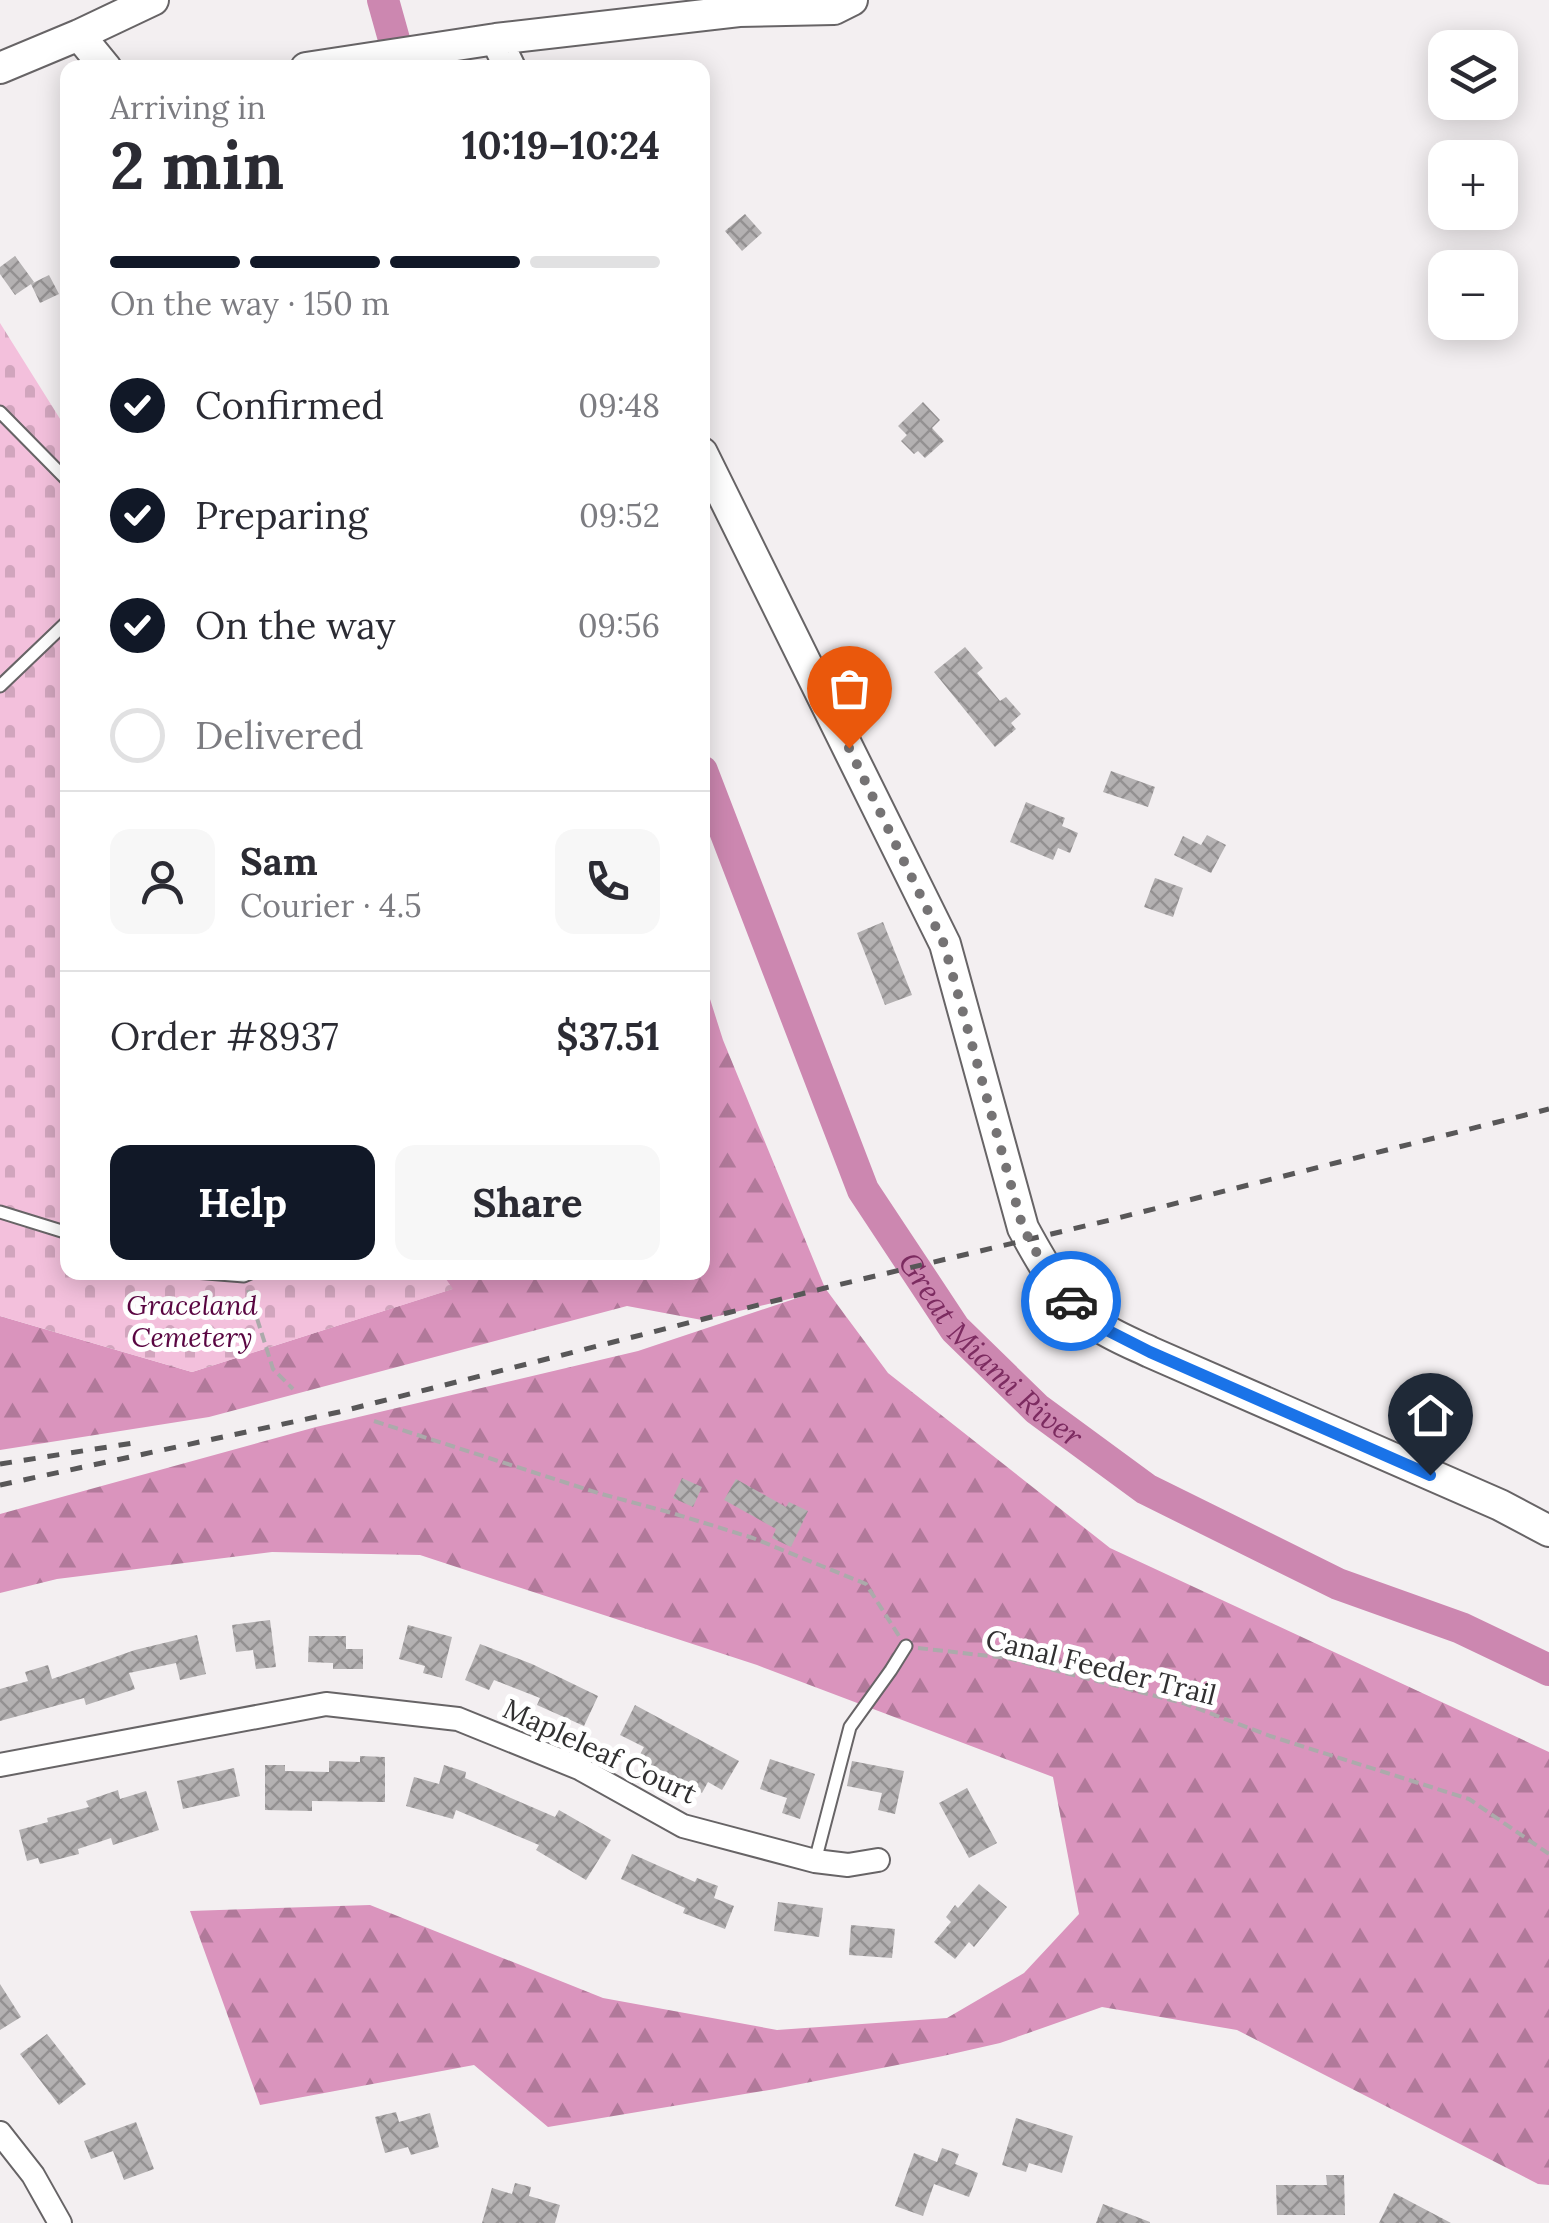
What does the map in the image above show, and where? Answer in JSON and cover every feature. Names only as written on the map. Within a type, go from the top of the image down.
[{"type":"street","points":[[0,68],[152,0]]},
{"type":"street","points":[[360,60],[496,39],[740,11],[834,9],[852,0]]},
{"type":"street","points":[[79,35],[99,60]]},
{"type":"street","points":[[496,39],[506,60]]},
{"type":"street","points":[[710,469],[944,944],[1023,1228],[1044,1266],[1069,1299],[1097,1325],[1150,1352],[1549,1530]]},
{"type":"street","name":"Mapleleaf Court","points":[[0,1766],[326,1704],[458,1719],[579,1768],[682,1826],[815,1862],[848,1865],[878,1860]]},
{"type":"street","points":[[0,2133],[32,2175],[60,2223]]},
{"type":"lane","points":[[0,412],[60,473]]},
{"type":"lane","points":[[0,686],[60,629]]},
{"type":"lane","points":[[0,1212],[60,1231]]},
{"type":"lane","points":[[815,1862],[850,1726],[906,1646]]},
{"type":"path","points":[[250,1280],[274,1369],[293,1389]]},
{"type":"path","points":[[374,1421],[753,1538],[866,1584],[906,1646]]},
{"type":"path","name":"Canal Feeder Trail","points":[[906,1646],[1006,1658],[1184,1704],[1270,1736],[1469,1798],[1549,1854]]},
{"type":"green space","name":"Graceland Cemetery","points":[[0,323],[60,419],[60,1280],[447,1280],[453,1289],[192,1372],[0,1316]]},
{"type":"green space","points":[[710,999],[723,1040],[825,1288],[888,1373],[1110,1548],[1549,1752],[1549,2185],[1538,2184],[1237,2030],[1102,2007],[1000,2043],[943,2056],[548,2127],[474,2065],[260,2105],[190,1911],[370,1905],[603,1998],[777,2030],[947,2018],[1024,1973],[1079,1914],[1053,1777],[757,1665],[420,1555],[272,1552],[57,1579],[0,1593],[0,1514],[316,1427],[638,1351],[806,1295],[702,1320],[627,1306],[209,1417],[0,1450],[0,1316],[192,1372],[452,1289],[446,1280],[710,1280]]},
{"type":"building","points":[[745,214],[762,233],[742,251],[725,231]]},
{"type":"building","points":[[15,256],[34,282],[15,295],[0,274],[0,267]]},
{"type":"building","points":[[49,275],[59,294],[40,303],[31,284]]},
{"type":"building","points":[[923,402],[940,420],[932,428],[944,441],[925,458],[918,451],[914,454],[901,441],[907,435],[898,426]]},
{"type":"building","points":[[965,647],[983,668],[977,673],[1000,701],[1006,697],[1021,714],[1011,723],[1016,729],[995,747],[934,672]]},
{"type":"building","points":[[1111,771],[1155,787],[1148,807],[1103,792]]},
{"type":"building","points":[[1026,802],[1065,818],[1062,826],[1078,833],[1070,853],[1058,848],[1053,860],[1010,842]]},
{"type":"building","points":[[1207,835],[1226,845],[1211,873],[1174,855],[1183,836],[1201,845]]},
{"type":"building","points":[[1155,878],[1183,888],[1173,917],[1144,907]]},
{"type":"building","points":[[883,922],[912,995],[885,1005],[857,933]]},
{"type":"building","points":[[682,1478],[702,1487],[693,1507],[673,1498]]},
{"type":"building","points":[[736,1479],[786,1507],[789,1502],[808,1511],[791,1547],[772,1538],[776,1529],[724,1500]]},
{"type":"building","points":[[270,1620],[276,1667],[256,1669],[253,1650],[236,1652],[232,1625]]},
{"type":"building","points":[[408,1625],[452,1637],[442,1678],[423,1673],[425,1666],[399,1659]]},
{"type":"building","points":[[197,1635],[206,1674],[180,1680],[176,1663],[129,1673],[135,1689],[86,1705],[84,1698],[0,1721],[0,1689],[28,1681],[25,1672],[48,1665],[52,1679],[135,1650]]},
{"type":"building","points":[[309,1636],[346,1636],[346,1649],[363,1649],[363,1669],[333,1669],[333,1663],[308,1662]]},
{"type":"building","points":[[480,1644],[598,1696],[584,1726],[537,1705],[540,1698],[494,1680],[489,1690],[465,1680]]},
{"type":"building","points":[[635,1705],[739,1761],[722,1790],[708,1782],[702,1793],[638,1758],[644,1747],[620,1735]]},
{"type":"building","points":[[360,1756],[385,1757],[385,1802],[312,1801],[312,1811],[265,1810],[265,1765],[285,1765],[285,1771],[329,1772],[329,1761],[360,1762]]},
{"type":"building","points":[[770,1759],[815,1774],[800,1819],[782,1813],[787,1798],[760,1789]]},
{"type":"building","points":[[852,1761],[904,1771],[895,1814],[878,1810],[882,1793],[847,1786]]},
{"type":"building","points":[[444,1765],[555,1817],[559,1810],[611,1840],[586,1880],[536,1850],[539,1845],[456,1810],[453,1819],[406,1806],[414,1777],[439,1784]]},
{"type":"building","points":[[234,1768],[240,1796],[183,1809],[177,1781]]},
{"type":"building","points":[[967,1788],[997,1843],[969,1858],[939,1803]]},
{"type":"building","points":[[118,1790],[120,1799],[146,1791],[159,1830],[113,1845],[111,1838],[78,1849],[79,1854],[40,1864],[38,1858],[27,1861],[19,1830],[89,1807],[86,1801]]},
{"type":"building","points":[[632,1854],[695,1882],[697,1878],[718,1886],[714,1898],[734,1906],[725,1929],[683,1913],[685,1908],[621,1879]]},
{"type":"building","points":[[979,1884],[1007,1907],[974,1947],[969,1942],[955,1959],[934,1942],[951,1922],[946,1917],[955,1905],[958,1908]]},
{"type":"building","points":[[778,1902],[823,1908],[819,1937],[774,1931]]},
{"type":"building","points":[[851,1925],[895,1929],[892,1958],[849,1955]]},
{"type":"building","points":[[0,1984],[21,2017],[0,2030]]},
{"type":"building","points":[[47,2034],[86,2084],[59,2105],[20,2054]]},
{"type":"building","points":[[396,2112],[399,2122],[430,2113],[439,2147],[411,2155],[408,2147],[385,2153],[375,2117]]},
{"type":"building","points":[[1016,2118],[1073,2136],[1062,2173],[1029,2163],[1026,2172],[1002,2165]]},
{"type":"building","points":[[136,2122],[154,2169],[124,2180],[113,2151],[91,2159],[84,2141]]},
{"type":"building","points":[[942,2148],[959,2154],[955,2164],[978,2173],[969,2197],[934,2184],[923,2216],[895,2206],[914,2153],[937,2162]]},
{"type":"building","points":[[1326,2175],[1344,2175],[1345,2215],[1277,2215],[1276,2185],[1327,2185]]},
{"type":"building","points":[[515,2183],[531,2187],[529,2196],[560,2205],[555,2223],[482,2223],[492,2188],[512,2194]]},
{"type":"building","points":[[1394,2193],[1451,2223],[1379,2223]]},
{"type":"building","points":[[1103,2204],[1150,2222],[1150,2223],[1096,2223]]},
{"type":"waterway","name":"Great Miami River","points":[[383,0],[400,60]]},
{"type":"waterway","name":"Great Miami River","points":[[710,792],[863,1190],[955,1329],[1037,1409],[1146,1489],[1338,1584],[1461,1628],[1549,1670]]},
{"type":"railway","points":[[0,1485],[339,1412],[1549,1109]]},
{"type":"railway","points":[[0,1464],[133,1443]]},
{"type":"way so far","points":[[849,748],[944,944],[1023,1228],[1044,1266],[1071,1301]]},
{"type":"route","points":[[1071,1301],[1097,1325],[1150,1352],[1430,1475]]}]
